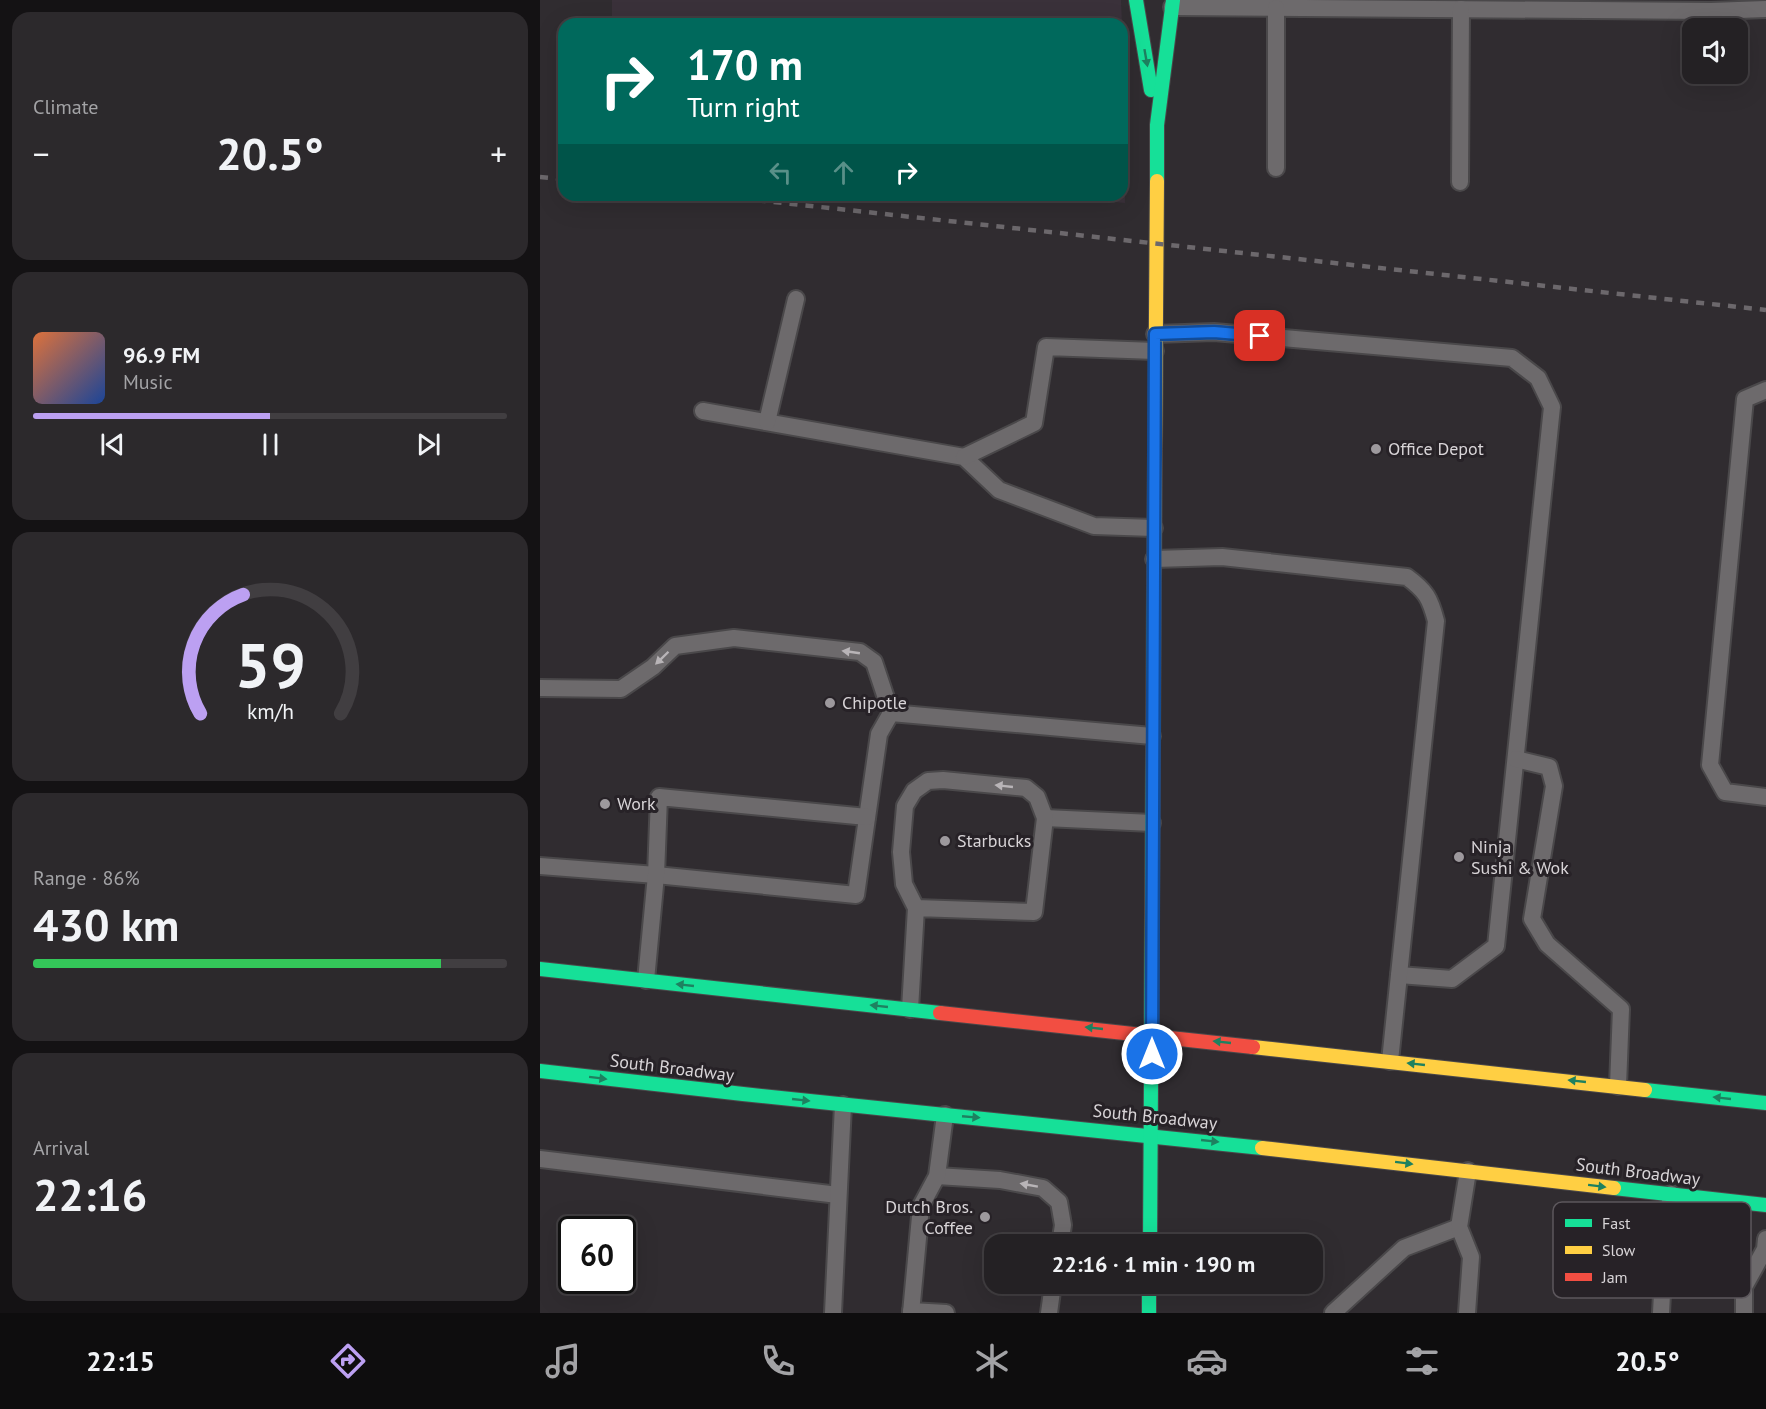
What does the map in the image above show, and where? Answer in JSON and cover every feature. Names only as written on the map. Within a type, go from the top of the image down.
[{"type":"main road","points":[[1136,0],[1157,125]]},
{"type":"main road","points":[[1150,1234],[1157,125],[1172,4]]},
{"type":"main road","points":[[540,969],[1766,1103]]},
{"type":"main road","name":"South Broadway","points":[[540,1071],[843,1105],[1152,1134],[1740,1202]]},
{"type":"main road","name":"South Broadway","points":[[1751,1203],[1766,1205]]},
{"type":"main road","points":[[1149,1294],[1149,1313]]},
{"type":"lane","points":[[1172,4],[1276,8],[1711,11],[1766,9]]},
{"type":"lane","points":[[1276,8],[1276,168]]},
{"type":"lane","points":[[1460,182],[1461,9]]},
{"type":"lane","points":[[767,422],[796,299]]},
{"type":"lane","points":[[964,457],[1034,423],[1046,347],[1155,342],[1214,332],[1512,358],[1538,378],[1552,407],[1496,946],[1452,979],[1399,975]]},
{"type":"lane","points":[[1766,390],[1745,399],[1710,765],[1725,792],[1766,796]]},
{"type":"lane","points":[[703,411],[964,457],[999,490],[1094,526],[1154,528]]},
{"type":"lane","points":[[1154,559],[1222,557],[1407,577],[1422,588],[1431,602],[1436,621],[1390,1061]]},
{"type":"lane","points":[[540,688],[621,689],[653,667],[675,646],[734,638],[860,652],[874,662],[891,713],[879,734],[856,895],[540,866]]},
{"type":"lane","points":[[891,713],[1152,736]]},
{"type":"lane","points":[[1516,759],[1549,767],[1554,786],[1532,919],[1547,944],[1621,1009],[1618,1086]]},
{"type":"lane","points":[[910,1009],[916,908],[904,884],[901,852],[905,806],[914,791],[928,781],[943,780],[1026,789],[1038,797],[1045,818],[1034,912],[916,908]]},
{"type":"lane","points":[[645,980],[656,875],[659,797],[867,817]]},
{"type":"lane","points":[[1045,818],[1152,823]]},
{"type":"lane","points":[[833,1313],[843,1105]]},
{"type":"lane","points":[[945,1115],[938,1176],[921,1206],[911,1312],[946,1313]]},
{"type":"lane","points":[[540,1159],[838,1195]]},
{"type":"lane","points":[[1467,1313],[1471,1257],[1458,1227],[1468,1171]]},
{"type":"lane","points":[[938,1176],[1000,1180],[1043,1188],[1059,1202],[1063,1225],[1062,1234]]},
{"type":"lane","points":[[1670,1202],[1671,1194]]},
{"type":"lane","points":[[1332,1313],[1404,1248],[1458,1227]]},
{"type":"lane","points":[[1751,1274],[1765,1249],[1766,1239]]},
{"type":"lane","points":[[1049,1313],[1052,1294]]},
{"type":"lane","points":[[1661,1313],[1662,1298]]},
{"type":"shaded area","points":[[612,0],[1121,0],[1122,18],[612,18]]},
{"type":"railway","points":[[540,177],[558,178]]},
{"type":"railway","points":[[765,201],[1766,310]]},
{"type":"traffic: fast","points":[[1136,0],[1151,90]]},
{"type":"traffic: fast","points":[[1157,181],[1157,125],[1173,0]]},
{"type":"traffic: fast","points":[[1150,1234],[1154,584]]},
{"type":"traffic: fast","points":[[540,969],[940,1013]]},
{"type":"traffic: fast","points":[[540,1071],[1262,1148]]},
{"type":"traffic: fast","points":[[1645,1090],[1766,1103]]},
{"type":"traffic: fast","points":[[1614,1188],[1739,1202]]},
{"type":"traffic: fast","points":[[1751,1203],[1766,1205]]},
{"type":"traffic: fast","points":[[1149,1294],[1149,1313]]},
{"type":"traffic: slow","points":[[1154,584],[1157,181]]},
{"type":"traffic: slow","points":[[1253,1047],[1645,1090]]},
{"type":"traffic: slow","points":[[1262,1148],[1614,1188]]},
{"type":"traffic: jam","points":[[940,1013],[1253,1047]]},
{"type":"place","name":"Office Depot","points":[[1376,449]]},
{"type":"place","name":"Chipotle","points":[[830,703]]},
{"type":"place","name":"Work","points":[[605,804]]},
{"type":"place","name":"Starbucks","points":[[945,841]]},
{"type":"place","name":"Ninja Sushi & Wok","points":[[1459,857]]},
{"type":"place","name":"Dutch Bros. Coffee","points":[[985,1217]]},
{"type":"route","points":[[1152,1054],[1155,334],[1214,332],[1260,336]]}]
